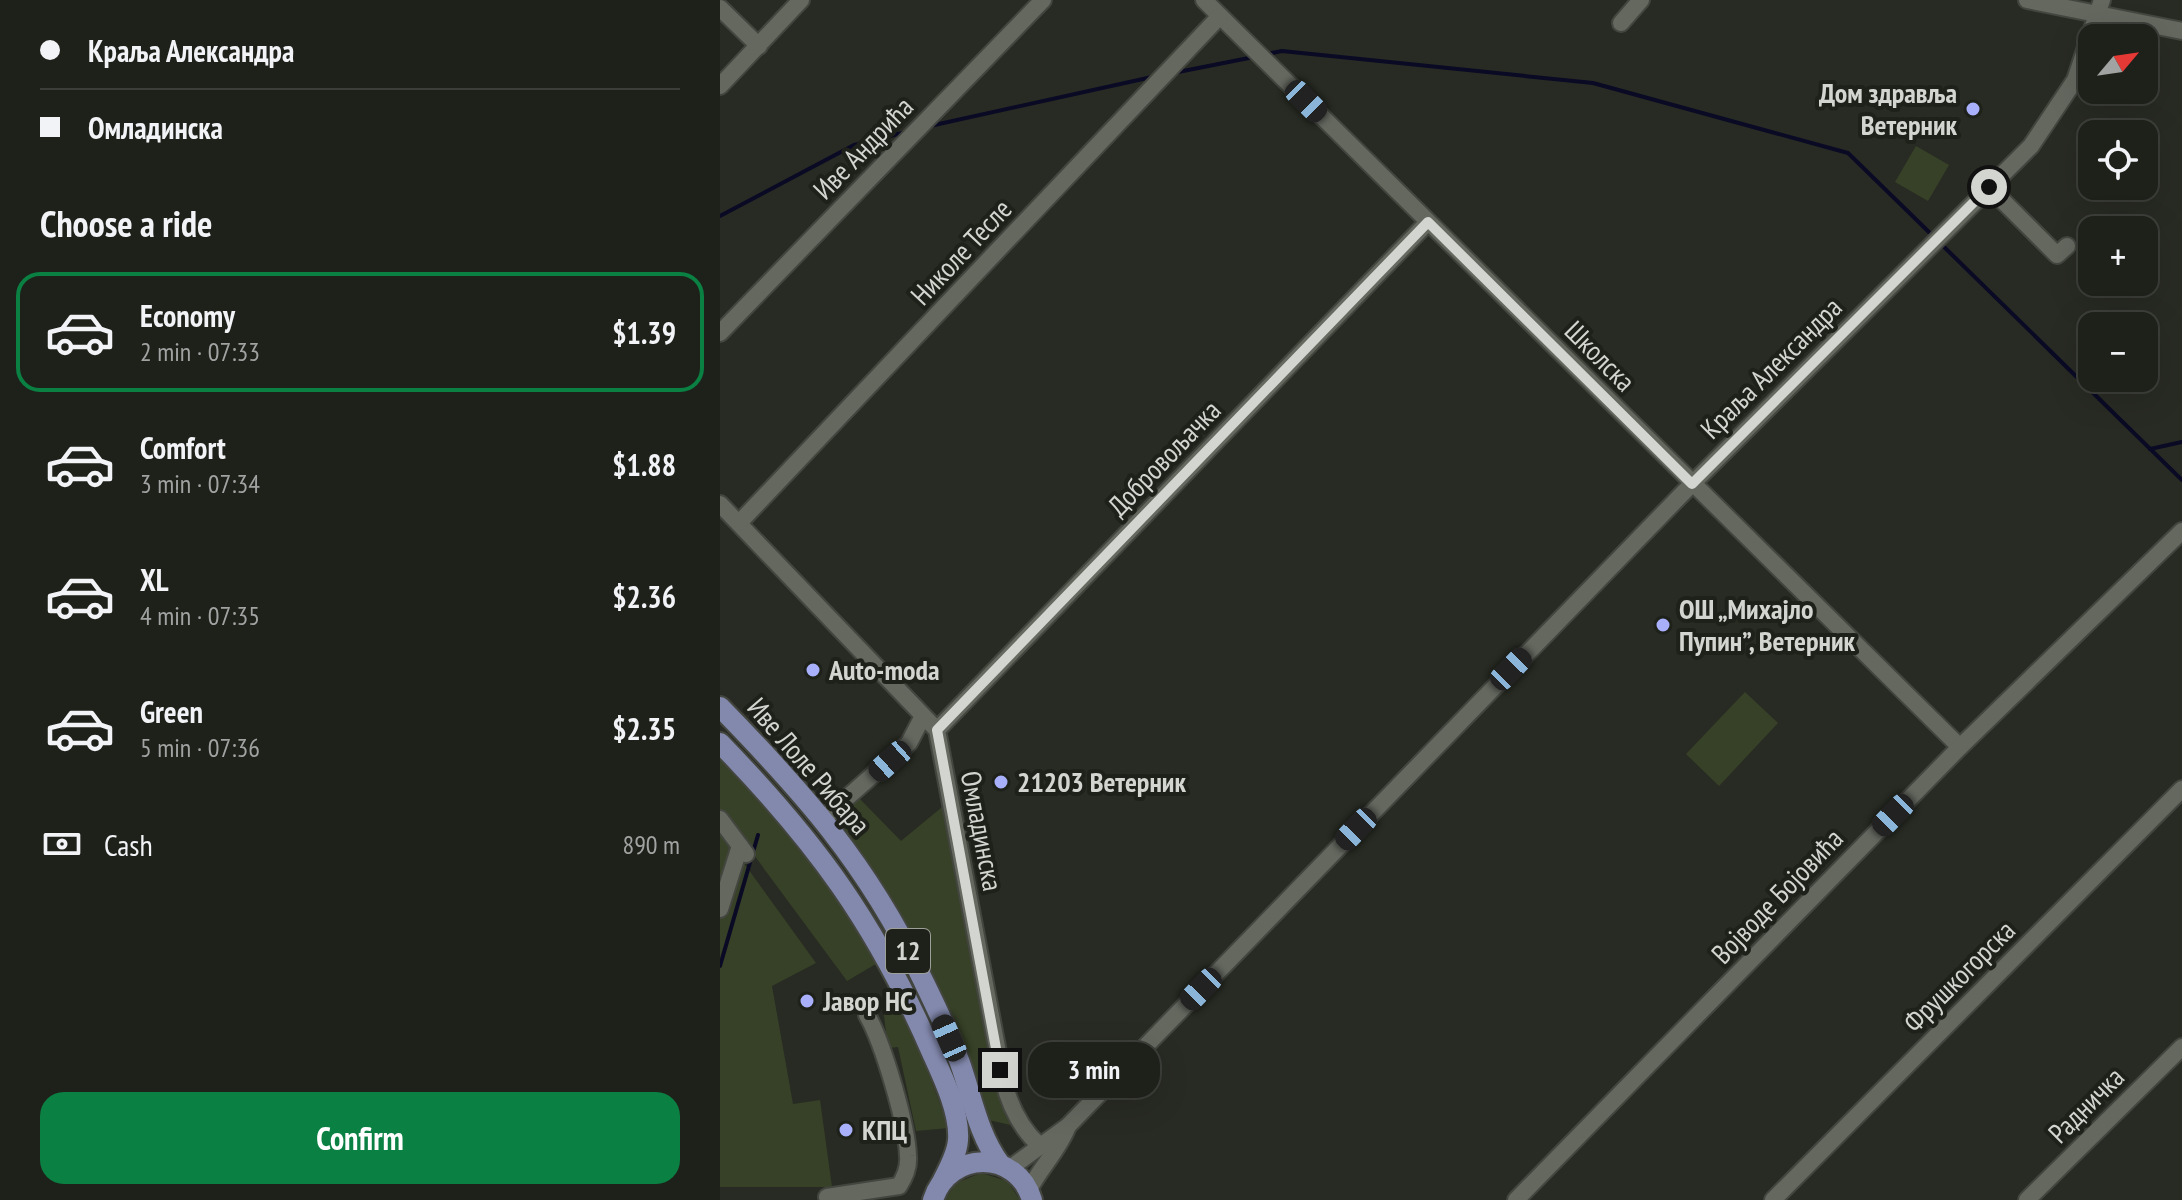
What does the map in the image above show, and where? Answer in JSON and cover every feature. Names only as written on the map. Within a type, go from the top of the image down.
[{"type":"main road","name":"Иве Лоле Рибара","points":[[720,707],[824,818],[876,894],[919,973],[959,1060],[983,1136],[1004,1166]]},
{"type":"main road","name":"Иве Лоле Рибара","points":[[720,743],[814,846],[857,906],[902,984],[939,1070],[957,1125],[958,1141],[935,1194]]},
{"type":"main road","name":"12","points":[[935,1194],[956,1168],[973,1162],[1004,1166],[1032,1197]]},
{"type":"street","points":[[720,86],[801,0]]},
{"type":"street","name":"Иве Андрића","points":[[720,333],[1043,0]]},
{"type":"street","name":"Школска","points":[[1204,0],[1960,747]]},
{"type":"street","points":[[1621,23],[1641,0]]},
{"type":"street","points":[[2027,0],[2101,7],[2182,31]]},
{"type":"street","name":"Краља Александра","points":[[1068,1126],[1692,484],[2031,146],[2057,112],[2083,63],[2101,7]]},
{"type":"street","points":[[720,8],[759,46]]},
{"type":"street","name":"Николе Тесле","points":[[739,523],[1220,16]]},
{"type":"street","points":[[1989,187],[2057,255],[2067,246]]},
{"type":"street","name":"Добровољачка","points":[[937,730],[1428,222]]},
{"type":"street","points":[[720,504],[937,730]]},
{"type":"street","name":"Војводе Бојовића","points":[[1516,1200],[1960,747],[2182,531]]},
{"type":"street","points":[[824,818],[909,743],[923,716]]},
{"type":"street","name":"Омладинска","points":[[937,730],[1003,1079],[1013,1110],[1030,1137],[1040,1146]]},
{"type":"street","points":[[909,743],[940,749]]},
{"type":"street","name":"Фрушкогорска","points":[[1773,1200],[2182,789]]},
{"type":"street","points":[[720,819],[743,850],[720,909]]},
{"type":"street","points":[[828,1200],[827,1197],[899,1186],[906,1174],[908,1156],[883,1050],[867,1015]]},
{"type":"street","name":"Радничка","points":[[2027,1200],[2182,1047]]},
{"type":"street","points":[[1004,1166],[1028,1158],[1068,1126]]},
{"type":"street","points":[[1032,1197],[1039,1170],[1062,1142],[1068,1126]]},
{"type":"green space","points":[[1916,146],[1949,165],[1928,201],[1895,182]]},
{"type":"green space","points":[[1745,692],[1778,723],[1719,786],[1686,754]]},
{"type":"green space","points":[[720,752],[801,840],[881,961],[847,981],[720,809]]},
{"type":"green space","points":[[859,798],[901,841],[947,803],[995,1081],[1015,1126],[984,1119],[866,862],[841,823],[843,814]]},
{"type":"green space","points":[[720,830],[816,963],[772,986],[793,1104],[820,1100],[832,1187],[720,1187]]},
{"type":"green space","points":[[899,994],[949,1128],[916,1131],[898,1047],[888,1048],[883,1008]]},
{"type":"green space","points":[[981,1173],[1007,1181],[1020,1200],[945,1200],[956,1183]]},
{"type":"waterway","points":[[1267,54],[1282,51],[1593,83],[1848,153],[1933,236]]},
{"type":"waterway","points":[[1173,73],[1254,57]]},
{"type":"waterway","points":[[930,126],[1152,77]]},
{"type":"waterway","points":[[720,216],[854,145],[906,132]]},
{"type":"waterway","points":[[1939,242],[2182,480]]},
{"type":"waterway","points":[[2150,449],[2182,442]]},
{"type":"waterway","points":[[720,966],[758,835]]},
{"type":"place","name":"Дом здравља Ветерник","points":[[1973,109]]},
{"type":"place","name":"ОШ „Михајло Пупин”, Ветерник","points":[[1663,625]]},
{"type":"place","name":"Auto-moda","points":[[813,670]]},
{"type":"place","name":"21203 Ветерник","points":[[1001,782]]},
{"type":"place","name":"Јавор НС","points":[[807,1001]]},
{"type":"place","name":"КПЦ","points":[[846,1130]]},
{"type":"route","points":[[1000,1070],[937,730],[1428,222],[1692,484],[1989,187]]}]
